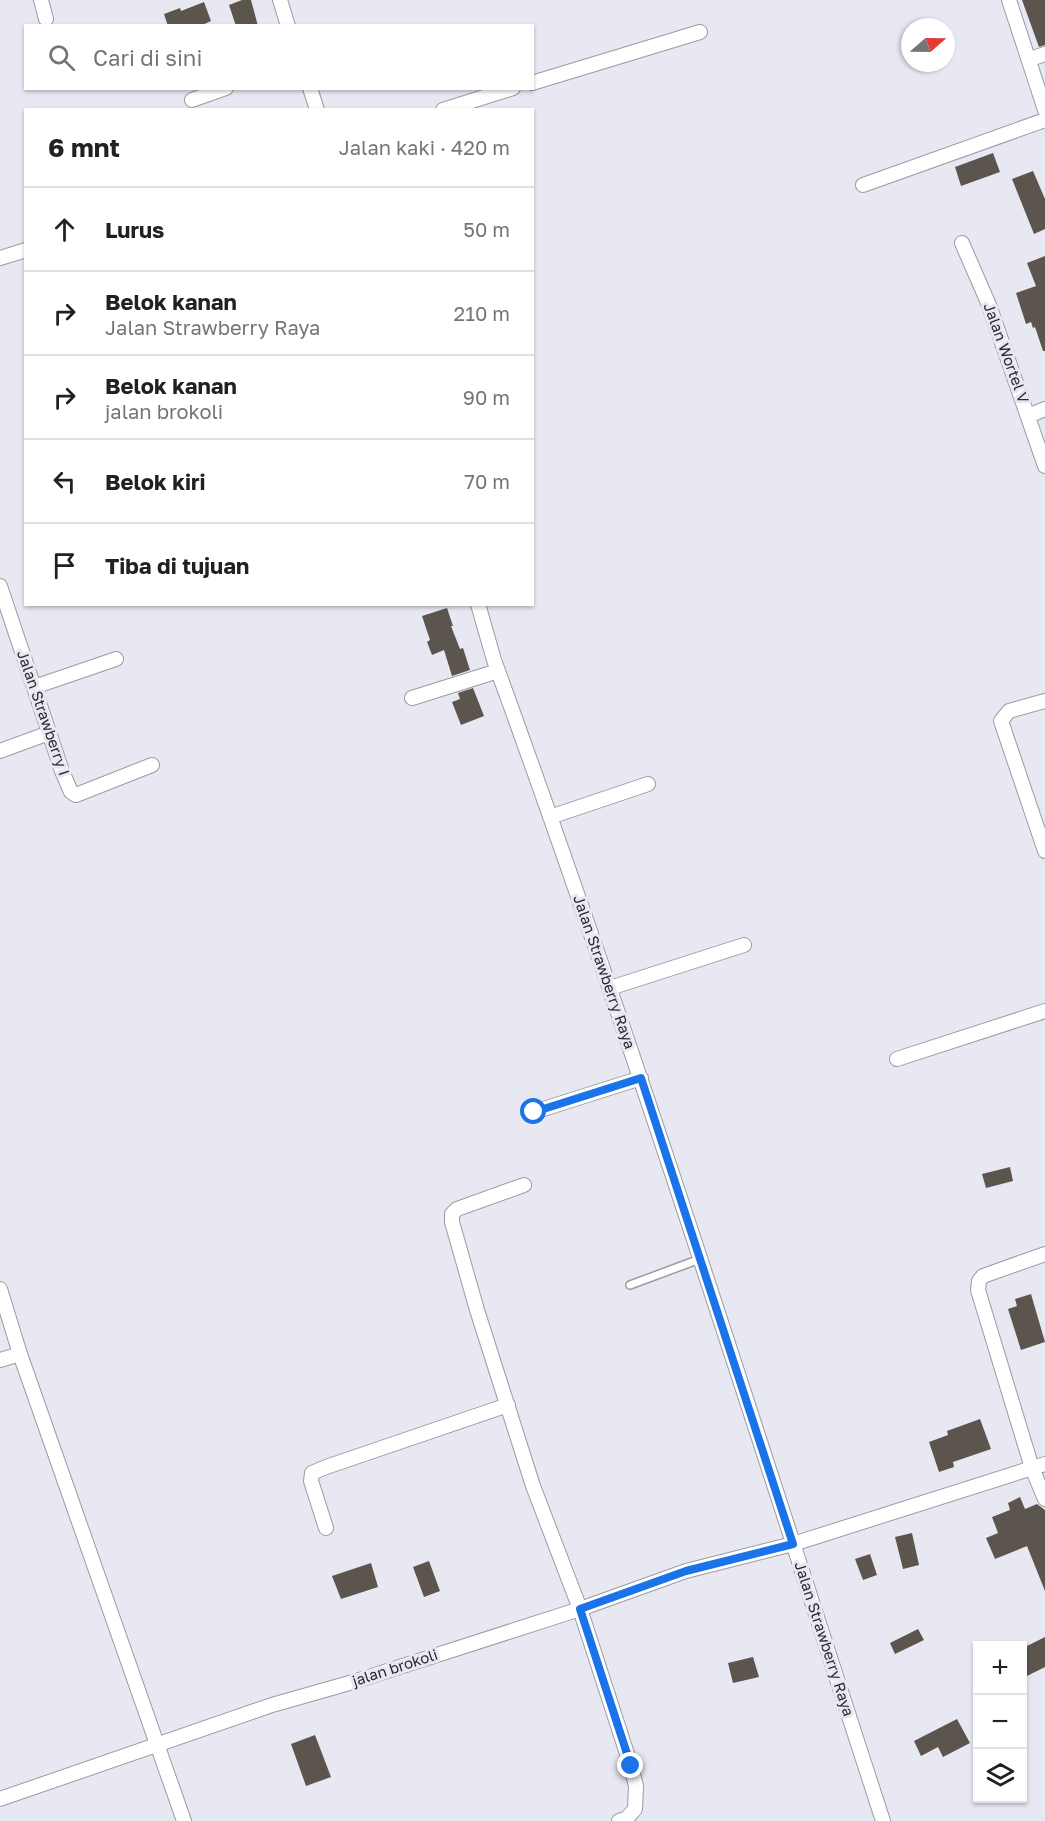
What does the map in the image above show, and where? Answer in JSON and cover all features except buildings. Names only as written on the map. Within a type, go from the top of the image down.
[{"type":"street","points":[[42,0],[46,19]]},
{"type":"street","points":[[280,0],[287,24]]},
{"type":"street","points":[[1010,0],[1045,110]]},
{"type":"street","points":[[534,82],[700,32]]},
{"type":"street","points":[[1030,59],[1045,54]]},
{"type":"street","points":[[192,100],[220,90]]},
{"type":"street","points":[[311,90],[316,108]]},
{"type":"street","points":[[449,108],[507,90]]},
{"type":"street","points":[[863,185],[1045,120]]},
{"type":"street","name":"Jalan Wortel V","points":[[962,243],[989,305],[1045,466]]},
{"type":"street","points":[[0,258],[24,251]]},
{"type":"street","points":[[1028,416],[1045,410]]},
{"type":"street","name":"Jalan Strawberry I","points":[[0,586],[71,792],[75,795],[152,765]]},
{"type":"street","name":"Jalan Strawberry Raya","points":[[479,606],[498,671],[641,1078],[883,1821]]},
{"type":"street","points":[[34,687],[116,659]]},
{"type":"street","points":[[412,698],[498,671]]},
{"type":"street","points":[[1045,701],[1009,711],[1001,721],[1045,851]]},
{"type":"street","points":[[0,751],[49,733]]},
{"type":"street","points":[[550,817],[648,784]]},
{"type":"street","points":[[610,988],[744,945]]},
{"type":"street","points":[[897,1059],[1045,1011]]},
{"type":"street","points":[[534,1112],[641,1078]]},
{"type":"street","points":[[524,1185],[457,1209],[452,1214],[452,1222],[533,1486],[580,1609],[631,1766],[636,1786],[635,1809],[627,1818],[619,1821]]},
{"type":"street","points":[[1045,1254],[991,1272],[979,1281],[978,1290],[1038,1466],[1045,1499]]},
{"type":"street","points":[[0,1289],[20,1353],[184,1821]]},
{"type":"street","points":[[0,1360],[20,1353]]},
{"type":"street","points":[[326,1528],[311,1481],[312,1473],[508,1405]]},
{"type":"street","name":"jalan brokoli","points":[[0,1799],[272,1704],[352,1682],[580,1609],[686,1571],[793,1544],[1038,1466]]},
{"type":"lane","points":[[630,1285],[700,1259]]},
{"type":"route","points":[[534,1112],[641,1078],[793,1544],[686,1571],[580,1609],[631,1766]]}]
